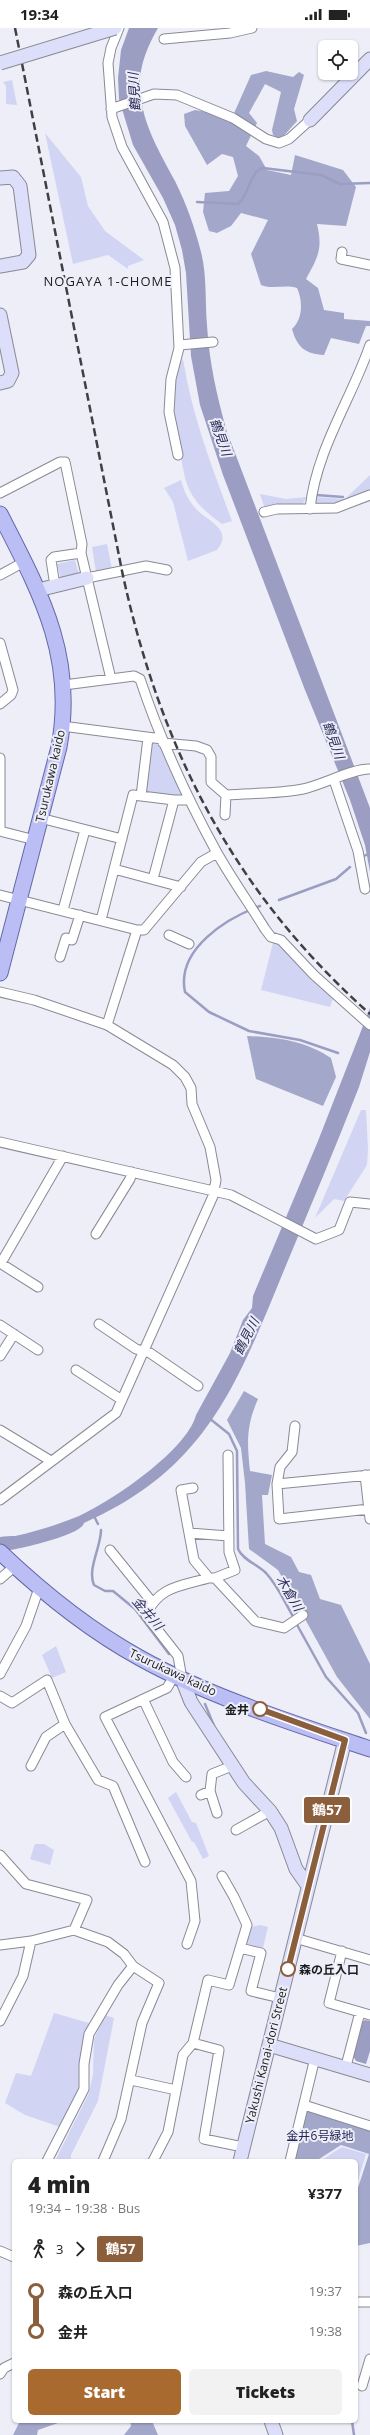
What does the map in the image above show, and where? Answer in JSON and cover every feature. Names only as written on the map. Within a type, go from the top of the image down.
[{"type":"main road","name":"Tsurukawa kaido","points":[[0,514],[38,590],[52,626],[61,662],[64,685],[62,726],[35,840],[0,973]]},
{"type":"main road","name":"Tsurukawa kaido","points":[[7,1559],[39,1588],[121,1647],[178,1677],[370,1749]]},
{"type":"street","points":[[0,63],[115,28]]},
{"type":"street","points":[[119,28],[111,48],[108,63],[114,108],[122,148],[153,201],[167,236],[176,278],[182,344],[171,379],[169,402],[170,418],[178,455]]},
{"type":"street","points":[[164,39],[230,33],[252,28]]},
{"type":"street","points":[[114,108],[144,97],[161,93],[177,94],[233,118],[273,142],[284,142],[310,120],[370,59]]},
{"type":"street","points":[[0,178],[13,177],[20,186],[29,255],[23,262],[0,266]]},
{"type":"street","points":[[341,259],[370,265]]},
{"type":"street","points":[[0,314],[12,372],[8,381],[0,383]]},
{"type":"street","points":[[182,344],[212,342]]},
{"type":"street","points":[[310,509],[313,487],[331,431],[351,392],[370,346]]},
{"type":"street","points":[[0,493],[60,462],[65,462],[82,544],[81,553],[111,679]]},
{"type":"street","points":[[264,512],[278,509],[341,507],[370,495]]},
{"type":"street","points":[[55,586],[51,560],[54,557],[76,552],[81,553]]},
{"type":"street","points":[[0,575],[24,562]]},
{"type":"street","points":[[38,590],[141,567],[167,570]]},
{"type":"street","points":[[0,643],[13,690],[11,695],[0,704]]},
{"type":"street","points":[[64,685],[134,676],[140,679],[163,741],[190,800],[217,853],[249,902],[258,919],[272,937],[281,940],[314,975],[370,1025]]},
{"type":"street","points":[[62,726],[148,738],[196,746],[207,750],[211,757],[211,782],[226,795],[301,790],[336,780],[360,769],[370,769]]},
{"type":"street","points":[[141,796],[148,738]]},
{"type":"street","points":[[0,758],[0,831],[35,840]]},
{"type":"street","points":[[336,780],[358,851],[364,889]]},
{"type":"street","points":[[101,920],[133,795],[174,800],[190,800]]},
{"type":"street","points":[[225,815],[226,795]]},
{"type":"street","points":[[153,879],[174,800]]},
{"type":"street","points":[[40,818],[122,839]]},
{"type":"street","points":[[64,910],[85,830]]},
{"type":"street","points":[[0,895],[20,898],[137,930],[148,927],[201,862],[217,853]]},
{"type":"street","points":[[114,869],[182,887]]},
{"type":"street","points":[[60,957],[66,938],[72,940],[80,915]]},
{"type":"street","points":[[107,1025],[137,930]]},
{"type":"street","points":[[169,935],[189,944]]},
{"type":"street","points":[[0,992],[34,1000],[107,1025],[172,1065],[185,1077],[192,1088],[192,1104],[210,1147],[216,1180],[215,1191],[114,1416],[0,1500]]},
{"type":"street","points":[[0,1142],[231,1195],[316,1238],[339,1230],[350,1202],[370,1204]]},
{"type":"street","points":[[38,1288],[0,1263],[63,1156]]},
{"type":"street","points":[[96,1234],[130,1179],[132,1172]]},
{"type":"street","points":[[99,1324],[198,1386]]},
{"type":"street","points":[[0,1325],[38,1350]]},
{"type":"street","points":[[0,1356],[14,1334]]},
{"type":"street","points":[[76,1370],[122,1400]]},
{"type":"street","points":[[295,1426],[292,1452],[280,1467],[277,1484],[279,1519],[369,1509]]},
{"type":"street","points":[[0,1430],[51,1461]]},
{"type":"street","points":[[228,1455],[229,1552],[235,1570],[164,1592],[152,1602],[146,1615],[178,1656],[178,1677],[190,1702],[244,1783],[270,1812],[281,1828],[296,1869],[308,1886]]},
{"type":"street","points":[[277,1484],[367,1475],[370,1519]]},
{"type":"street","points":[[193,1488],[181,1490],[194,1560],[255,1621],[284,1628],[301,1617]]},
{"type":"street","points":[[189,1533],[229,1536]]},
{"type":"street","points":[[110,1550],[152,1602]]},
{"type":"street","points":[[0,1579],[7,1559]]},
{"type":"street","points":[[0,1674],[26,1626],[39,1588]]},
{"type":"street","points":[[178,1677],[167,1688],[105,1717],[191,1882],[198,1919],[187,1944]]},
{"type":"street","points":[[0,1696],[12,1703],[47,1680],[65,1724],[98,1780],[113,1786],[145,1862]]},
{"type":"street","points":[[143,1699],[173,1762],[186,1777]]},
{"type":"street","points":[[31,1766],[46,1737],[65,1724]]},
{"type":"street","name":"Yakushi Kanai-dori Street","points":[[240,2159],[345,1740]]},
{"type":"street","points":[[217,1813],[210,1791],[212,1774],[232,1766]]},
{"type":"street","points":[[201,1795],[210,1791]]},
{"type":"street","points":[[236,1830],[270,1812]]},
{"type":"street","points":[[0,1855],[26,1884],[87,1900],[74,1930]]},
{"type":"street","points":[[154,2159],[168,2132],[183,2055],[193,2043],[208,1980],[229,1985],[247,1925],[222,1876]]},
{"type":"street","points":[[0,1945],[31,1941],[74,1930],[108,1942],[124,1954],[133,1966],[158,1983],[142,2023],[131,2080],[121,2119],[105,2159]]},
{"type":"street","points":[[296,1938],[370,1960]]},
{"type":"street","points":[[0,2021],[23,1976],[31,1941]]},
{"type":"street","points":[[240,1948],[261,1953],[251,1991],[280,1998]]},
{"type":"street","points":[[342,1951],[329,2003],[370,2015]]},
{"type":"street","points":[[48,2159],[84,2089],[84,2064],[89,2034],[118,1985],[133,1966]]},
{"type":"street","points":[[346,2066],[360,2012]]},
{"type":"street","points":[[193,2043],[219,2050],[204,2139],[243,2147]]},
{"type":"street","points":[[269,2046],[346,2066],[370,2075]]},
{"type":"street","points":[[290,2159],[315,2058]]},
{"type":"street","points":[[131,2080],[176,2090]]},
{"type":"street","points":[[304,2105],[370,2126]]},
{"type":"street","points":[[0,2254],[12,2257]]},
{"type":"street","points":[[358,2302],[370,2302]]},
{"type":"street","points":[[370,2359],[359,2387],[370,2391]]},
{"type":"street","points":[[1,2368],[12,2364]]},
{"type":"street","points":[[273,2423],[276,2435]]},
{"type":"shaded area","points":[[12,80],[17,105],[6,104],[6,86],[3,82]]},
{"type":"shaded area","points":[[45,133],[81,177],[88,206],[105,231],[144,260],[128,266],[128,269],[108,255],[73,264]]},
{"type":"shaded area","points":[[183,359],[197,421],[232,521],[222,524],[199,504],[191,493],[185,478],[176,433],[173,401],[177,371]]},
{"type":"shaded area","points":[[370,475],[370,491],[338,504],[318,504],[315,500],[315,497],[345,499]]},
{"type":"shaded area","points":[[181,480],[183,488],[193,506],[217,526],[221,531],[222,536],[221,543],[217,550],[188,561],[173,502],[164,488]]},
{"type":"shaded area","points":[[260,494],[286,499],[307,497],[302,505],[265,509]]},
{"type":"shaded area","points":[[107,544],[112,569],[96,572],[92,547]]},
{"type":"shaded area","points":[[75,560],[79,575],[61,579],[57,564]]},
{"type":"shaded area","points":[[152,742],[161,746],[182,793],[179,798],[144,792]]},
{"type":"shaded area","points":[[273,943],[278,943],[333,999],[330,1007],[261,990]]},
{"type":"shaded area","points":[[361,1110],[366,1110],[368,1149],[367,1165],[344,1201],[334,1199],[315,1218]]},
{"type":"shaded area","points":[[56,1646],[66,1672],[52,1678],[42,1655]]},
{"type":"shaded area","points":[[176,1792],[192,1822],[196,1823],[209,1856],[203,1859],[168,1798]]},
{"type":"shaded area","points":[[35,1844],[44,1844],[54,1850],[50,1865],[30,1859]]},
{"type":"shaded area","points":[[260,1925],[268,1927],[263,1948],[246,1944],[251,1927]]},
{"type":"shaded area","points":[[54,2013],[89,2023],[85,2035],[80,2086],[60,2127],[25,2115],[5,2103],[16,2073],[31,2076]]},
{"type":"shaded area","points":[[105,2015],[114,2018],[98,2101],[71,2155],[71,2159],[56,2159],[89,2093],[93,2074],[94,2039]]},
{"type":"shaded area","points":[[342,2147],[366,2154],[358,2180],[358,2159],[323,2159]]},
{"type":"green space","points":[[266,71],[293,77],[299,72],[304,75],[294,109],[297,121],[281,139],[273,135],[272,130],[281,92],[265,84],[249,113],[257,123],[246,146],[259,156],[267,170],[291,175],[295,155],[343,170],[356,187],[346,226],[317,224],[320,240],[318,253],[314,265],[306,279],[318,288],[324,310],[344,313],[344,319],[370,321],[370,326],[366,326],[359,344],[331,338],[324,355],[307,351],[296,341],[292,329],[296,325],[301,310],[297,288],[270,287],[261,285],[251,254],[268,220],[241,213],[231,226],[217,233],[209,231],[203,212],[205,193],[229,191],[238,176],[233,157],[222,154],[207,165],[185,126],[184,114],[195,110],[207,112],[231,120],[251,75]]},
{"type":"green space","points":[[247,1036],[269,1037],[290,1041],[321,1052],[331,1058],[336,1077],[323,1106],[256,1079]]},
{"type":"green space","points":[[244,1391],[258,1399],[251,1418],[248,1435],[250,1471],[272,1475],[268,1495],[262,1495],[265,1544],[291,1557],[299,1572],[311,1575],[320,1599],[341,1605],[370,1664],[370,1719],[337,1677],[278,1570],[249,1549],[245,1483],[241,1448],[227,1420]]},
{"type":"green space","name":"金井6号緑地","points":[[307,2111],[370,2131],[370,2243],[358,2246],[358,2188],[369,2154],[341,2145],[319,2159],[295,2159]]},
{"type":"green space","points":[[19,2423],[58,2423],[38,2430],[37,2435],[13,2435]]},
{"type":"green space","points":[[130,2423],[153,2423],[158,2435],[124,2435],[131,2426]]},
{"type":"water","name":"鶴見川","points":[[129,28],[158,28],[147,50],[140,75],[140,91],[144,115],[153,138],[183,198],[201,252],[205,279],[206,316],[210,352],[217,392],[227,432],[370,808],[370,872],[365,845],[350,800],[305,690],[223,475],[200,405],[191,356],[186,273],[182,250],[175,225],[163,198],[133,145],[119,99],[118,78],[121,50]]},
{"type":"water","name":"鶴見川","points":[[370,1008],[370,1052],[359,1087],[252,1346],[234,1383],[214,1417],[190,1448],[162,1476],[127,1501],[84,1523],[80,1528],[72,1533],[46,1542],[0,1552],[0,1537],[15,1536],[56,1525],[79,1516],[110,1499],[128,1487],[164,1458],[190,1429],[196,1415],[230,1353],[243,1320],[252,1308],[253,1296],[318,1141]]},
{"type":"water","points":[[365,2020],[370,2021],[370,2051],[366,2064],[356,2061],[353,2056],[362,2022]]},
{"type":"waterway","points":[[197,202],[238,204],[245,195],[252,178],[259,170],[263,168],[321,175],[340,184],[370,183]]},
{"type":"waterway","points":[[316,495],[343,497]]},
{"type":"waterway","points":[[364,856],[370,853]]},
{"type":"waterway","points":[[279,900],[336,879],[350,867]]},
{"type":"waterway","points":[[260,906],[233,918],[219,927],[196,949],[188,962],[184,976],[185,992],[209,1012],[249,1031],[300,1040],[338,1053]]},
{"type":"waterway","name":"木倉川","points":[[209,1418],[229,1434],[237,1451],[238,1549],[243,1556],[266,1573],[278,1589],[294,1618]]},
{"type":"waterway","name":"金井川","points":[[94,1516],[98,1524]]},
{"type":"waterway","name":"金井川","points":[[101,1530],[92,1572],[94,1585],[105,1591],[113,1591],[135,1609],[169,1654]]},
{"type":"waterway","name":"木倉川","points":[[296,1623],[326,1677],[358,1713],[366,1733]]},
{"type":"waterway","name":"金井川","points":[[205,1704],[214,1726]]},
{"type":"waterway","name":"金井川","points":[[352,2423],[354,2435]]},
{"type":"railway","points":[[15,28],[122,571],[138,636],[158,698],[181,757],[209,813],[241,867],[279,918],[322,967],[370,1014]]},
{"type":"bus line","name":"鶴57","points":[[260,1709],[345,1740],[288,1969]]},
{"type":"place","name":"金井","points":[[260,1709]]},
{"type":"place","name":"森の丘入口","points":[[288,1969]]},
{"type":"district","name":"NOGAYA 1-CHOME","points":[[108,281]]}]
